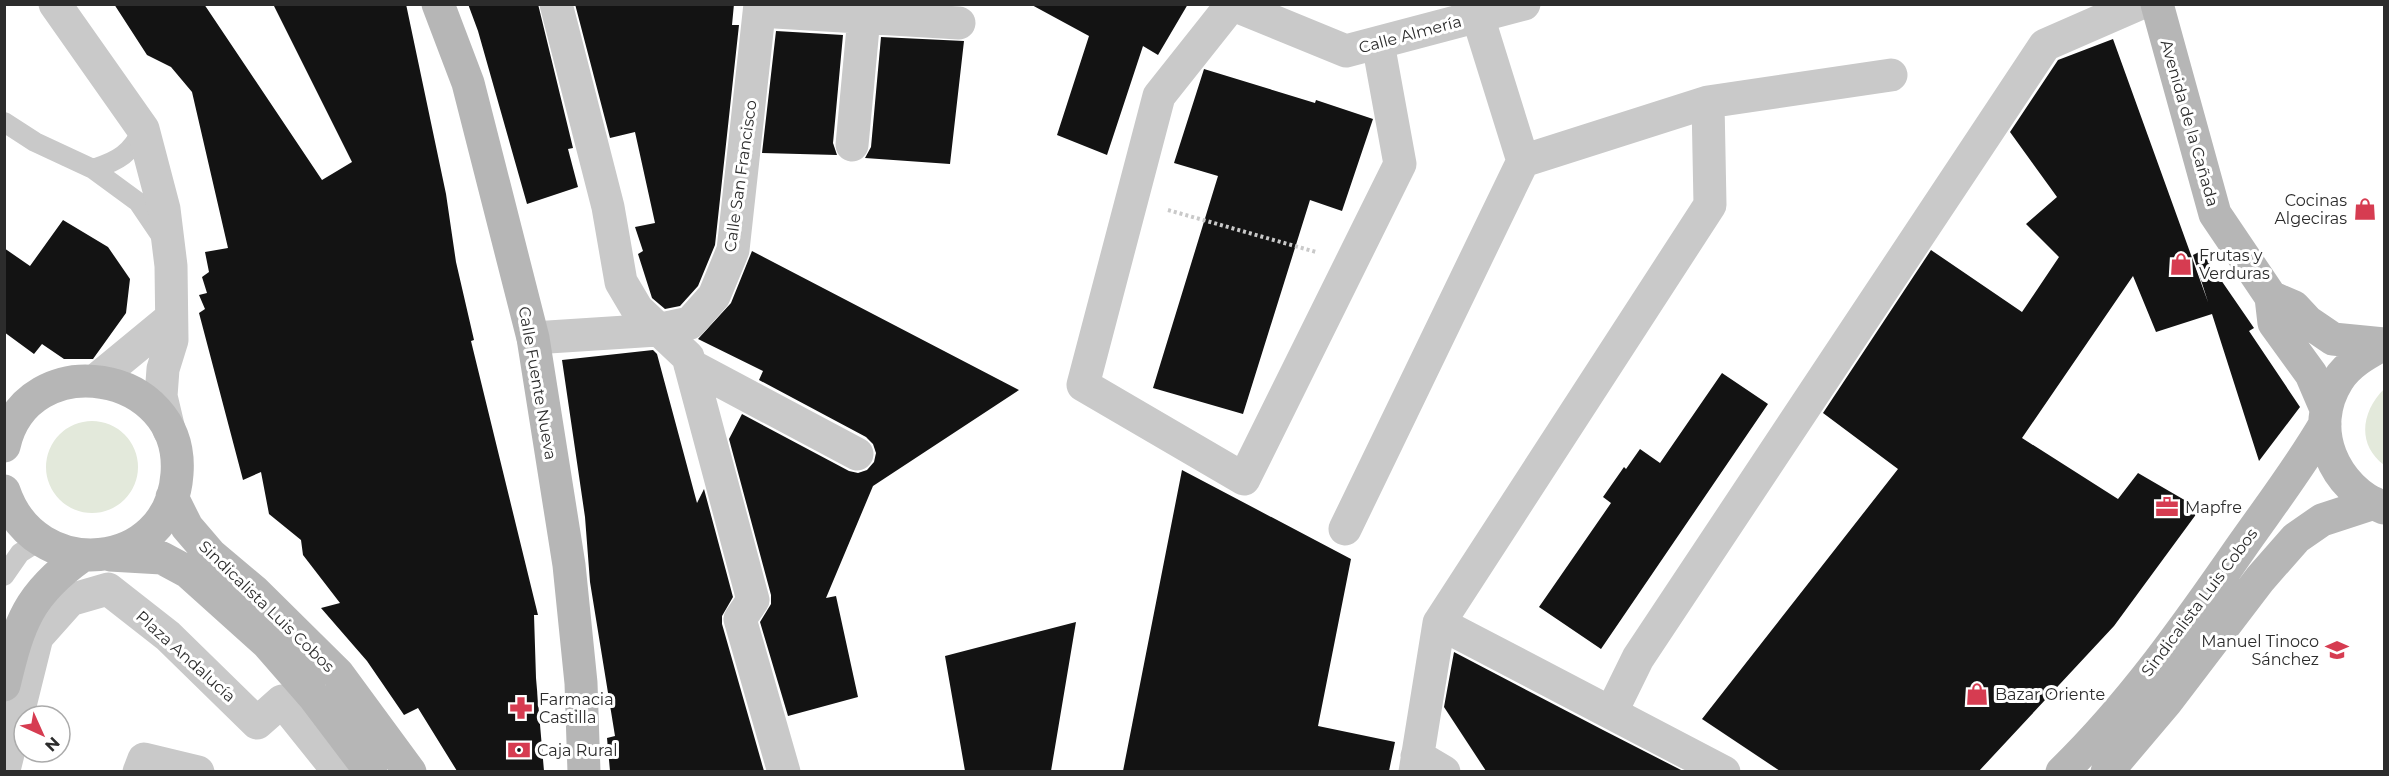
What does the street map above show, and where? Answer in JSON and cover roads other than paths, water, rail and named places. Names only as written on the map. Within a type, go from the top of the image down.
[{"type":"main road","name":"Calle Fuente Nueva","points":[[438,4],[468,83],[533,338],[569,565],[581,683],[584,771]]},
{"type":"main road","name":"Avenida de la Cañada","points":[[2157,4],[2215,214],[2271,297],[2274,323],[2311,374],[2325,416],[2325,440],[2336,470],[2356,493],[2382,507]]},
{"type":"main road","name":"Avenida de la Cañada","points":[[2271,297],[2294,307],[2308,322],[2333,339],[2384,344]]},
{"type":"main road","name":"Sindicalista Luis Cobos","points":[[2062,771],[2120,707],[2197,611],[2308,454],[2337,381],[2358,358],[2384,344]]},
{"type":"main road","points":[[4,446],[16,418],[18,400],[73,381],[96,380],[118,384],[139,395],[156,411],[169,430],[176,452],[177,474],[172,497],[162,518],[147,535],[127,548],[94,555],[45,586],[23,618],[4,685]]},
{"type":"main road","points":[[4,491],[9,506],[22,526],[39,541]]},
{"type":"main road","name":"Sindicalista Luis Cobos","points":[[172,497],[186,527],[211,555],[255,592],[338,674],[410,771]]},
{"type":"main road","name":"Sindicalista Luis Cobos","points":[[2107,771],[2167,700],[2260,579],[2296,538],[2322,520],[2382,507]]},
{"type":"main road","name":"Sindicalista Luis Cobos","points":[[39,541],[60,551],[94,555],[155,557],[188,572],[267,643],[315,698],[371,771]]},
{"type":"street","points":[[56,4],[143,129],[164,209],[170,252],[172,340],[163,369],[161,396],[169,430]]},
{"type":"street","points":[[556,4],[608,207],[621,282],[637,309],[688,357],[753,600],[740,619],[784,771]]},
{"type":"street","name":"Calle Almería","points":[[1232,5],[1346,51],[1524,4]]},
{"type":"street","points":[[1611,713],[1638,658],[2045,45],[2139,4]]},
{"type":"street","points":[[1232,5],[1159,96],[1083,385],[1244,479],[1400,165],[1378,43]]},
{"type":"street","points":[[760,8],[872,13],[959,23]]},
{"type":"street","name":"Calle San Francisco","points":[[533,338],[657,330],[690,323],[714,296],[733,250],[760,8]]},
{"type":"street","points":[[852,145],[872,13]]},
{"type":"street","points":[[1345,529],[1523,161],[1478,16]]},
{"type":"street","points":[[1523,161],[1708,102],[1891,75]]},
{"type":"street","points":[[1426,766],[1439,623],[1710,205],[1708,102]]},
{"type":"street","points":[[96,380],[170,319]]},
{"type":"street","points":[[690,365],[857,454]]},
{"type":"street","name":"Plaza Andalucía","points":[[4,770],[37,637],[70,600],[108,589],[168,636],[257,723],[282,701],[339,771]]},
{"type":"street","points":[[1439,623],[1724,771]]},
{"type":"street","points":[[139,771],[144,759],[198,771]]},
{"type":"lane","points":[[4,122],[35,141],[93,169],[138,202],[170,252]]},
{"type":"lane","points":[[93,169],[110,164],[134,148],[143,129]]},
{"type":"lane","points":[[4,576],[20,553],[39,541]]},
{"type":"place","name":"Cocinas Algeciras","points":[[2365,209]]},
{"type":"place","name":"Frutas y Verduras","points":[[2181,264]]},
{"type":"place","name":"Mapfre","points":[[2167,507]]},
{"type":"place","name":"Manuel Tinoco Sánchez","points":[[2337,650]]},
{"type":"place","name":"Bazar Oriente","points":[[1977,694]]},
{"type":"place","name":"Farmacia Castilla","points":[[521,708]]},
{"type":"place","name":"Caja Rural","points":[[519,750]]}]
